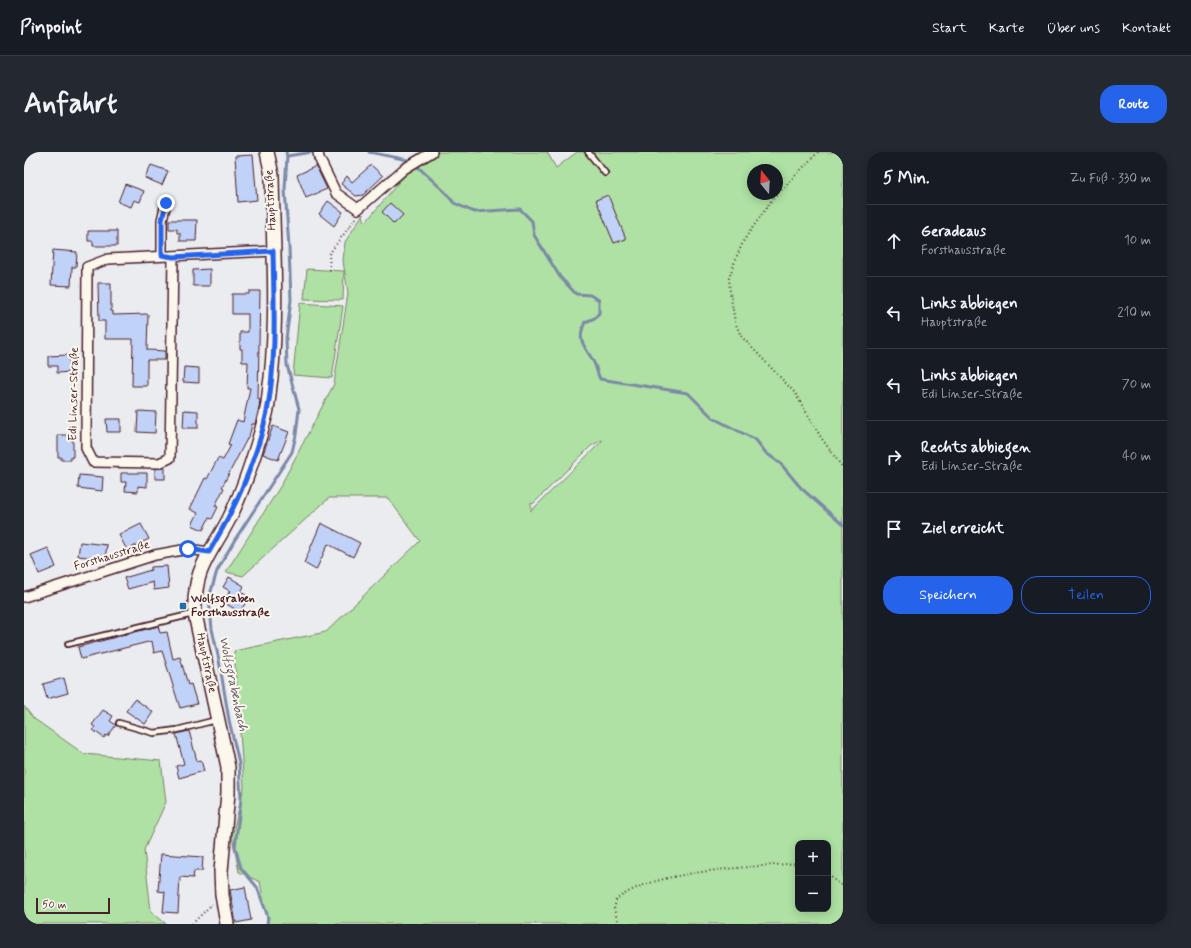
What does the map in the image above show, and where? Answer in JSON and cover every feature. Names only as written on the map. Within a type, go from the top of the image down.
[{"type":"main road","name":"Hauptstraße","points":[[227,924],[222,895],[221,871],[228,794],[228,767],[195,614],[196,584],[201,568],[230,517],[243,487],[267,412],[273,359],[275,318],[272,175],[267,152]]},
{"type":"street","points":[[318,155],[336,193],[358,210],[404,169],[432,152]]},
{"type":"street","points":[[162,255],[162,220],[166,203]]},
{"type":"street","name":"Edi Linser-Straße","points":[[173,257],[170,458],[159,463],[93,462],[86,448],[87,267],[108,259],[162,255],[173,257],[273,251]]},
{"type":"street","name":"Forsthausstraße","points":[[24,597],[155,555],[188,549],[209,552]]},
{"type":"lane","points":[[588,152],[605,173]]},
{"type":"lane","points":[[68,644],[195,614]]},
{"type":"lane","points":[[119,723],[154,733],[177,730],[218,720]]},
{"type":"path","points":[[818,152],[771,201],[744,240],[736,258],[730,278],[730,292],[735,322],[741,336],[795,393],[822,439],[843,468]]},
{"type":"path","points":[[330,270],[329,254],[359,214],[358,210]]},
{"type":"path","points":[[619,924],[614,910],[616,900],[635,888],[670,877],[795,863]]},
{"type":"path","points":[[829,876],[843,886]]},
{"type":"path","points":[[192,924],[222,895]]},
{"type":"green space","points":[[437,152],[547,152],[556,168],[577,152],[843,152],[843,924],[268,924],[260,882],[239,872],[232,836],[244,787],[234,651],[326,632],[420,541],[388,498],[329,498],[243,576],[226,572],[280,487],[334,384],[348,293],[343,261],[345,242],[363,214],[365,223],[398,183],[418,163]],"holes":[[[602,441],[531,511],[531,503],[533,504],[591,446]]]},
{"type":"green space","points":[[307,269],[344,271],[343,300],[304,299]]},
{"type":"green space","points":[[300,303],[343,306],[332,378],[293,375]]},
{"type":"green space","points":[[24,706],[33,718],[84,754],[161,761],[166,802],[144,850],[151,911],[166,924],[24,924]]},
{"type":"building","points":[[253,155],[257,200],[238,202],[235,156]]},
{"type":"building","points":[[151,165],[168,171],[162,185],[145,178]]},
{"type":"building","points":[[371,165],[383,176],[363,195],[356,196],[341,184],[347,176],[352,182]]},
{"type":"building","points":[[316,166],[327,189],[306,198],[297,175]]},
{"type":"building","points":[[125,184],[144,191],[140,202],[134,200],[131,207],[118,202]]},
{"type":"building","points":[[608,195],[626,239],[614,243],[596,200]]},
{"type":"building","points":[[328,201],[343,212],[334,226],[319,214]]},
{"type":"building","points":[[390,203],[403,215],[394,224],[382,212]]},
{"type":"building","points":[[169,220],[197,220],[196,241],[180,241],[180,233],[177,233],[177,229],[169,229]]},
{"type":"building","points":[[88,231],[117,231],[117,246],[93,246],[93,241],[88,241]]},
{"type":"building","points":[[53,250],[77,252],[76,267],[72,267],[71,286],[51,285]]},
{"type":"building","points":[[210,269],[210,286],[193,286],[193,270]]},
{"type":"building","points":[[98,283],[111,283],[111,311],[113,311],[113,315],[148,314],[147,350],[165,351],[165,360],[147,360],[147,386],[132,386],[133,339],[105,339],[105,321],[99,321]]},
{"type":"building","points":[[249,291],[260,291],[259,408],[255,424],[252,424],[250,433],[222,487],[224,488],[215,506],[218,507],[212,519],[209,518],[203,530],[192,525],[198,513],[190,509],[205,478],[207,479],[218,458],[223,460],[231,445],[228,444],[237,420],[243,422],[250,388],[247,388],[248,362],[242,362],[242,349],[240,349],[240,332],[248,332],[248,314],[232,314],[232,294],[249,294]]},
{"type":"building","points":[[69,355],[70,372],[57,373],[57,366],[48,366],[48,356]]},
{"type":"building","points":[[184,367],[199,368],[199,383],[183,382]]},
{"type":"building","points":[[184,410],[198,411],[198,428],[183,428]]},
{"type":"building","points":[[138,411],[156,412],[155,433],[137,432]]},
{"type":"building","points":[[106,419],[121,419],[121,432],[107,432]]},
{"type":"building","points":[[273,426],[289,432],[278,460],[263,454]]},
{"type":"building","points":[[58,435],[72,435],[71,440],[73,439],[73,457],[71,457],[71,460],[61,460],[61,457],[58,457]]},
{"type":"building","points":[[165,468],[165,479],[155,479],[155,469]]},
{"type":"building","points":[[121,473],[147,473],[147,487],[138,486],[138,492],[125,491],[126,482],[121,482]]},
{"type":"building","points":[[79,475],[103,477],[102,491],[78,488]]},
{"type":"building","points":[[321,523],[360,543],[353,557],[328,544],[316,570],[304,563]]},
{"type":"building","points":[[141,524],[149,539],[127,550],[119,535]]},
{"type":"building","points":[[80,542],[107,545],[105,559],[78,556]]},
{"type":"building","points":[[48,548],[56,567],[39,574],[31,555]]},
{"type":"building","points":[[167,566],[169,588],[154,590],[153,582],[128,589],[124,578],[151,570],[151,567]]},
{"type":"building","points":[[229,577],[244,586],[241,592],[249,597],[240,612],[223,602],[230,591],[223,587]]},
{"type":"building","points":[[158,626],[160,633],[167,632],[173,659],[180,657],[188,685],[191,684],[197,704],[180,708],[162,651],[154,653],[152,641],[81,659],[78,647]]},
{"type":"building","points":[[64,678],[68,693],[47,699],[43,684]]},
{"type":"building","points":[[135,699],[153,712],[145,724],[126,711]]},
{"type":"building","points":[[103,710],[113,716],[110,721],[116,725],[108,736],[106,735],[104,738],[93,730],[95,727],[92,725]]},
{"type":"building","points":[[189,731],[197,761],[201,760],[204,771],[179,778],[176,766],[184,764],[176,734]]},
{"type":"building","points":[[161,854],[203,857],[202,871],[194,871],[193,878],[180,877],[178,913],[163,912],[165,892],[158,891]]},
{"type":"building","points":[[245,887],[251,920],[236,923],[230,890]]},
{"type":"waterway","name":"Wolfsgrabenbach","points":[[267,924],[268,917],[257,887],[241,868],[235,847],[241,799],[239,763],[229,720],[212,629],[209,598],[217,571],[234,541],[292,452],[296,435],[299,409],[287,365],[286,339],[291,300],[285,189],[286,152]]},
{"type":"waterway","points":[[287,156],[312,152]]},
{"type":"waterway","points":[[369,152],[408,160]]},
{"type":"waterway","points":[[418,167],[445,192],[454,203],[474,212],[520,209],[532,221],[534,235],[560,277],[576,294],[590,295],[599,300],[599,313],[595,318],[585,322],[581,333],[581,338],[595,364],[600,379],[688,393],[713,418],[756,440],[766,453],[780,463],[801,488],[843,525]]},
{"type":"place","name":"Wolfsgraben Forsthausstraße","points":[[183,606]]},
{"type":"route","points":[[166,203],[162,220],[162,255],[173,257],[273,251],[275,318],[273,359],[267,412],[256,451],[230,517],[209,552],[188,549]]}]
